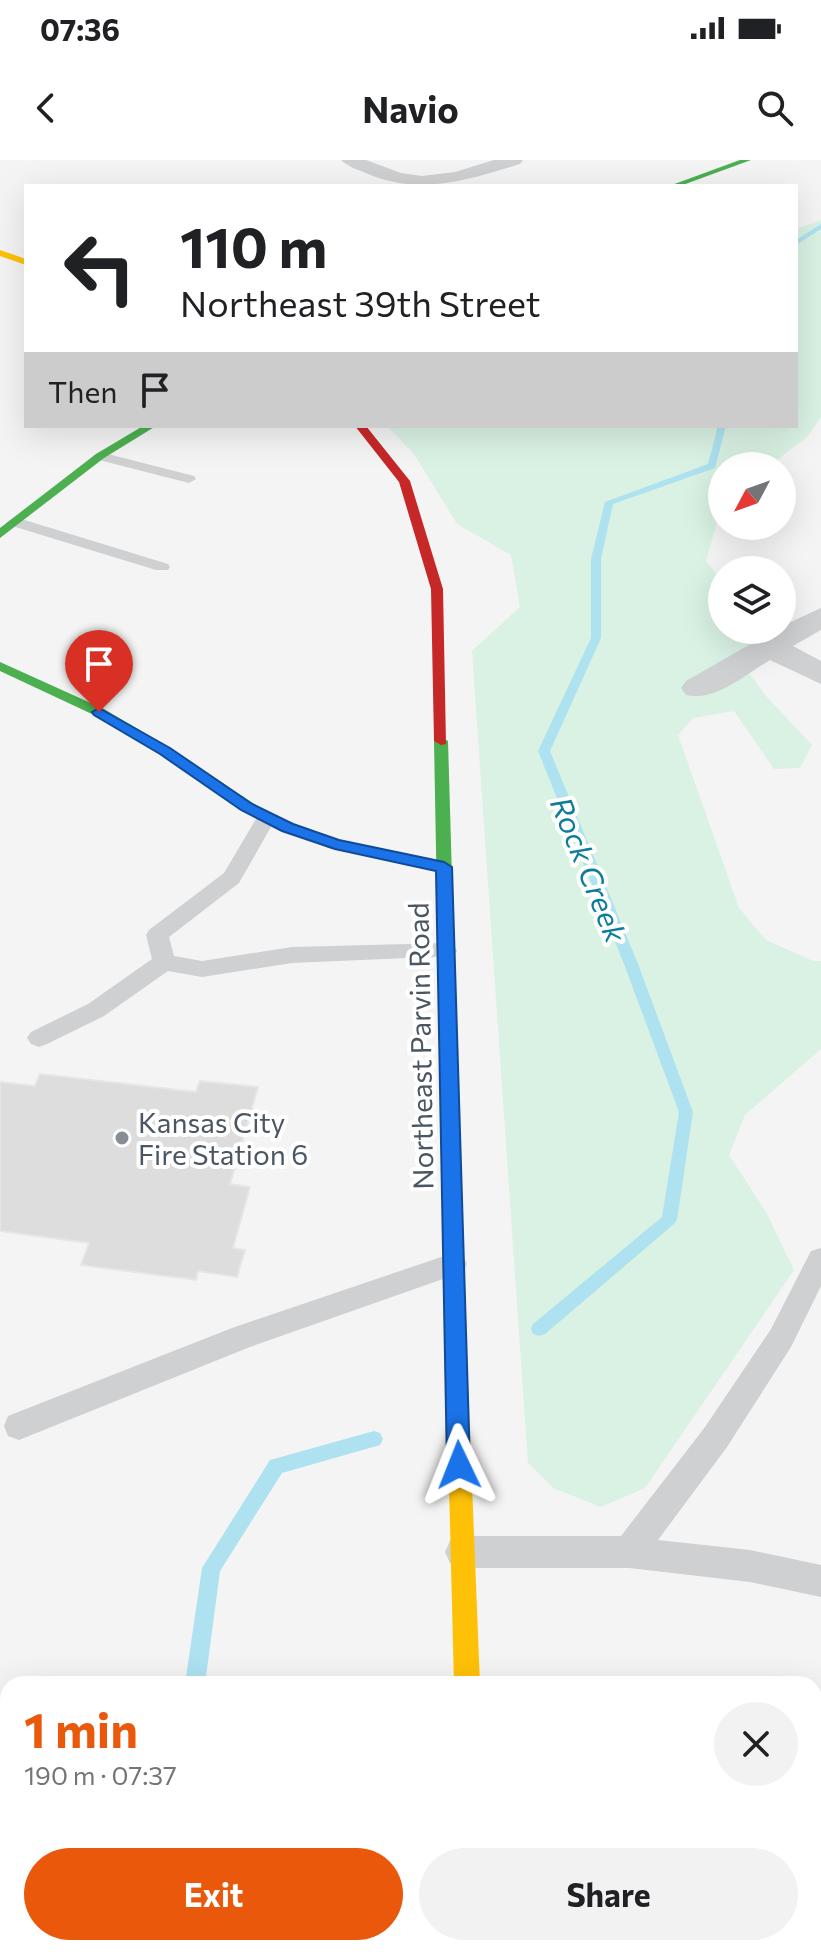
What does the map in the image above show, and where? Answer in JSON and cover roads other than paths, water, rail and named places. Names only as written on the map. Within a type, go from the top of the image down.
[{"type":"main road","points":[[678,184],[739,161]]},
{"type":"main road","points":[[0,253],[24,261]]},
{"type":"main road","points":[[0,534],[100,456],[148,428]]},
{"type":"main road","name":"Northeast Parvin Road","points":[[362,428],[404,481],[437,589],[453,1264],[467,1676]]},
{"type":"main road","points":[[0,666],[99,712],[165,751],[266,818],[335,844],[444,867]]},
{"type":"street","points":[[350,160],[397,178],[420,183],[439,181],[514,160]]},
{"type":"street","points":[[698,688],[821,617]]},
{"type":"street","points":[[770,647],[821,674]]},
{"type":"lane","points":[[100,456],[189,479]]},
{"type":"lane","points":[[15,522],[162,567]]},
{"type":"lane","points":[[164,962],[157,935],[232,878],[266,818]]},
{"type":"lane","points":[[39,1038],[96,1010],[164,962],[202,969],[292,955],[446,951]]},
{"type":"lane","points":[[629,1552],[716,1437],[781,1338],[821,1259]]},
{"type":"lane","points":[[19,1426],[242,1337],[453,1264]]},
{"type":"lane","points":[[461,1552],[629,1552],[750,1566],[821,1581]]},
{"type":"waterway","name":"Rock Creek","points":[[798,242],[821,226]]},
{"type":"waterway","name":"Rock Creek","points":[[539,1329],[669,1220],[686,1112],[631,964],[544,751],[596,638],[596,559],[609,502],[712,466],[722,428]]},
{"type":"waterway","name":"Rock Creek","points":[[196,1676],[211,1568],[276,1466],[374,1439]]},
{"type":"place","name":"Kansas City Fire Station 6","points":[[122,1138]]}]
